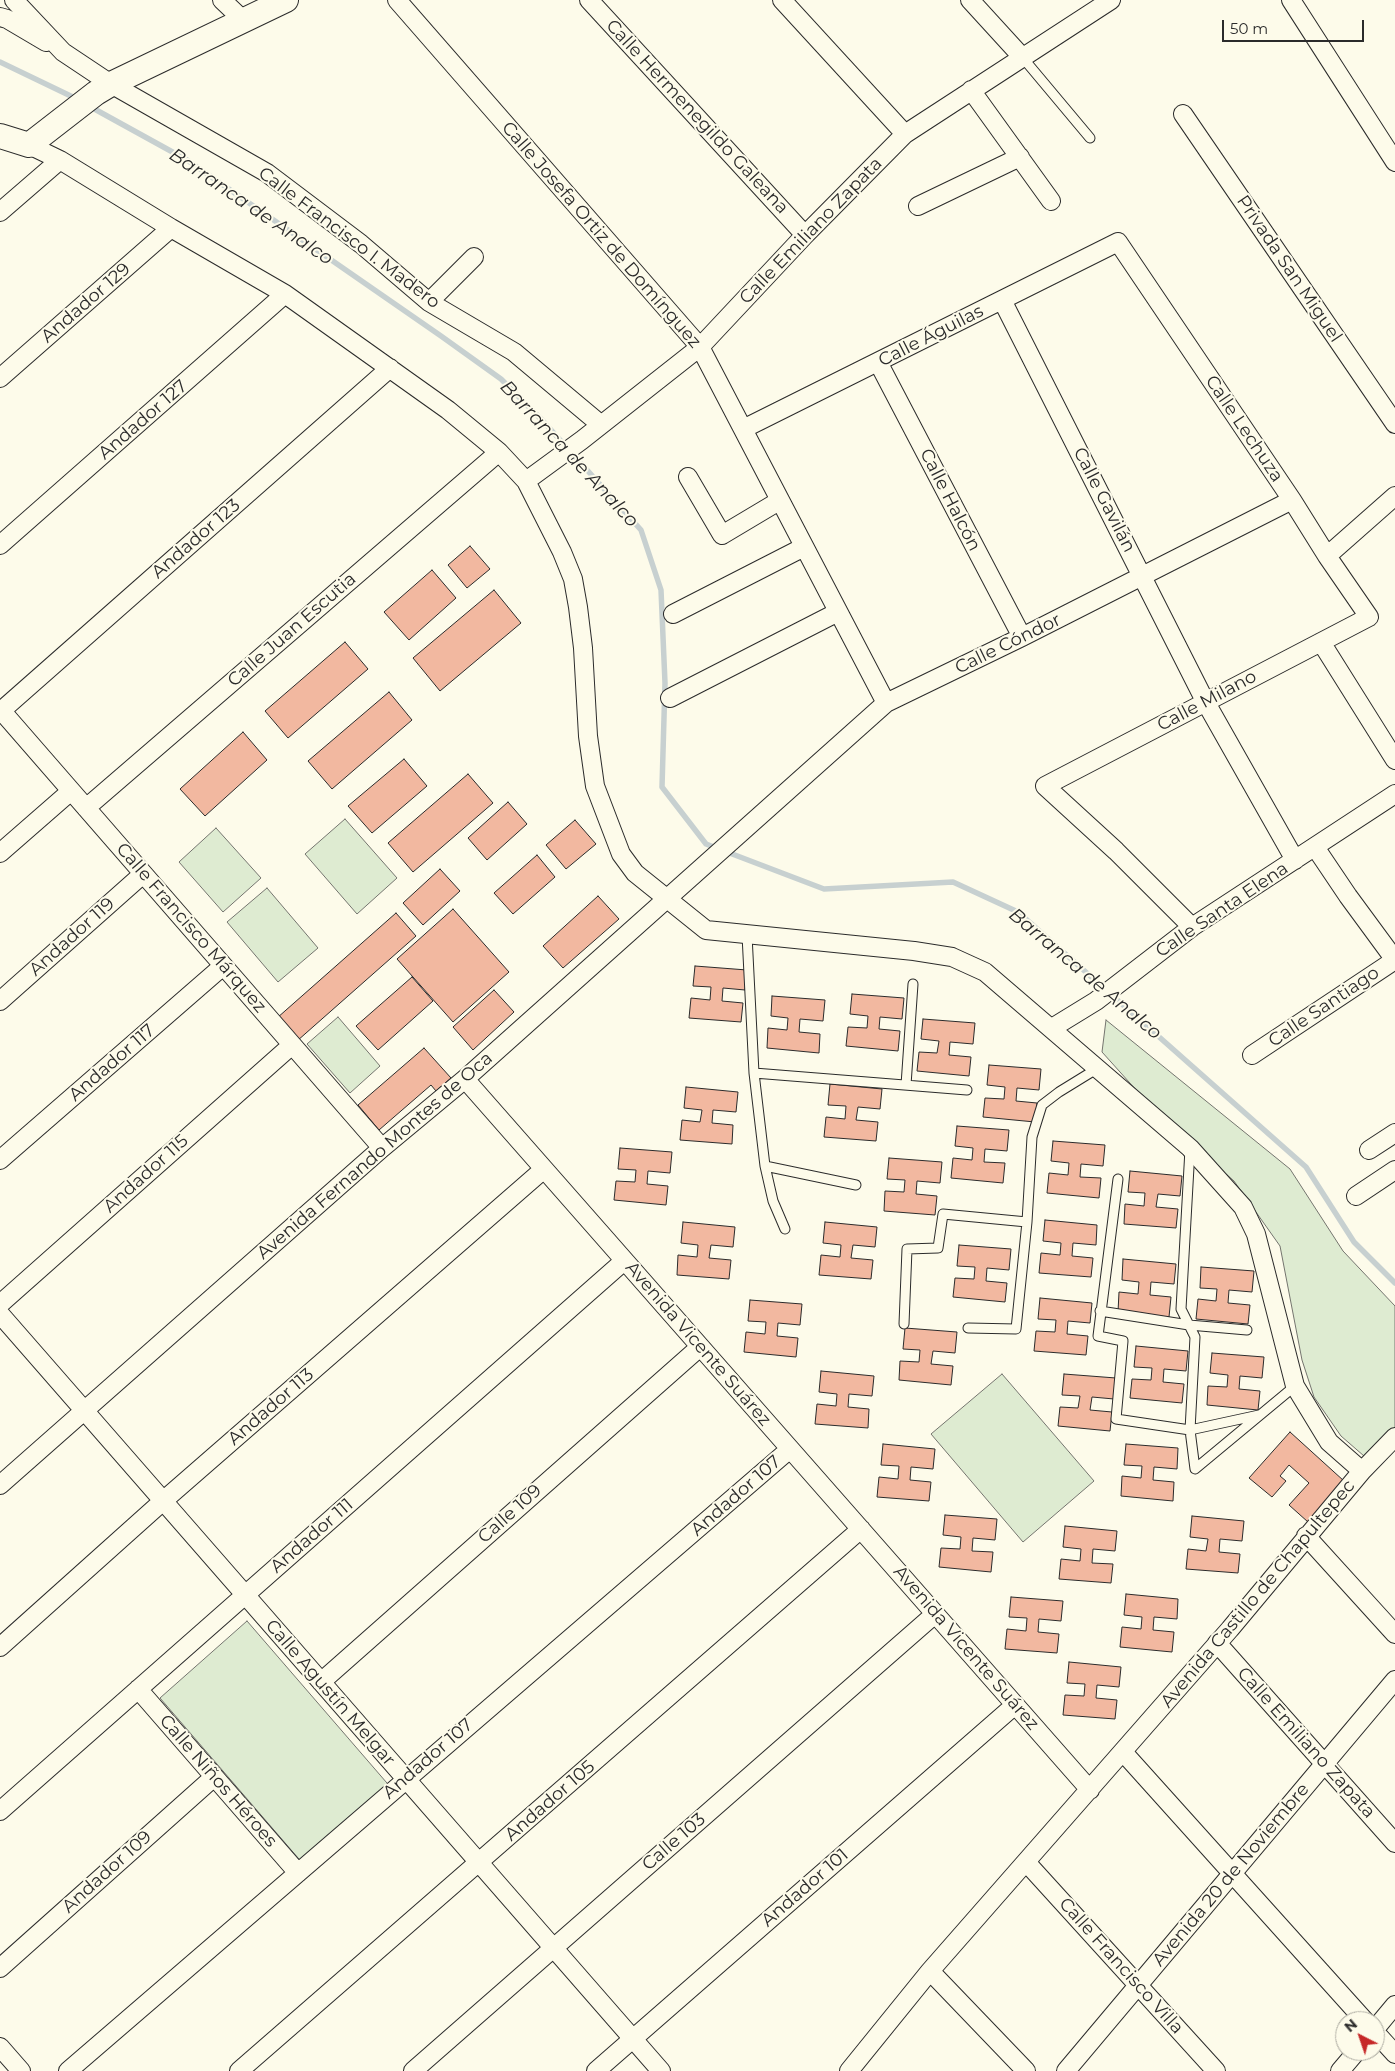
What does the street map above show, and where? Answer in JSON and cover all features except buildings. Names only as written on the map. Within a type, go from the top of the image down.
[{"type":"street","points":[[13,0],[62,52],[3,18],[13,0]]},
{"type":"street","points":[[222,0],[243,20]]},
{"type":"street","points":[[33,142],[104,88],[286,0]]},
{"type":"street","name":"Calle Josefa Ortiz de Domínguez","points":[[397,0],[700,347],[886,703]]},
{"type":"street","name":"Calle Hermenegildo Galeana","points":[[589,0],[805,235]]},
{"type":"street","points":[[782,0],[905,134]]},
{"type":"street","points":[[970,0],[1024,58]]},
{"type":"street","name":"Calle Emiliano Zapata","points":[[526,481],[582,440],[700,347],[805,235],[905,134],[1111,0]]},
{"type":"street","points":[[1292,0],[1395,162]]},
{"type":"street","name":"Calle Francisco I. Madero","points":[[62,52],[104,88],[267,173],[361,244],[430,302],[514,352],[600,424]]},
{"type":"street","points":[[971,90],[1051,201]]},
{"type":"street","name":"Privada San Miguel","points":[[1183,114],[1395,424]]},
{"type":"street","points":[[0,136],[33,142],[171,228],[285,294],[390,368],[499,452],[526,481],[562,552],[572,579],[582,639],[588,736],[595,786],[621,854],[635,873],[706,930],[914,951],[952,957],[985,972],[1190,1148],[1244,1207],[1256,1234],[1295,1386],[1329,1442],[1362,1471]]},
{"type":"street","points":[[918,206],[1020,158]]},
{"type":"street","points":[[0,212],[60,160]]},
{"type":"street","name":"Andador 129","points":[[0,378],[171,228]]},
{"type":"street","name":"Calle Águilas","points":[[743,429],[1118,242]]},
{"type":"street","name":"Calle Lechuza","points":[[1118,242],[1369,617]]},
{"type":"street","points":[[430,302],[474,257]]},
{"type":"street","name":"Andador 127","points":[[0,546],[285,294]]},
{"type":"street","name":"Calle Gavilán","points":[[1002,300],[1205,702],[1295,860]]},
{"type":"street","name":"Calle Halcón","points":[[878,362],[1022,637]]},
{"type":"street","name":"Andador 123","points":[[1,710],[390,368]]},
{"type":"street","name":"Calle Juan Escutia","points":[[86,808],[499,452]]},
{"type":"street","points":[[688,477],[722,535],[779,501]]},
{"type":"street","points":[[1327,556],[1395,496]]},
{"type":"street","name":"Calle Cóndor","points":[[750,827],[886,703],[1022,637],[1292,500]]},
{"type":"street","points":[[673,614],[804,548]]},
{"type":"street","points":[[670,698],[838,612]]},
{"type":"street","name":"Calle Milano","points":[[1192,927],[1116,851],[1046,786],[1369,617]]},
{"type":"street","points":[[1320,642],[1395,760]]},
{"type":"street","name":"Calle Francisco Márquez","points":[[1,710],[382,1148]]},
{"type":"street","points":[[0,853],[71,791]]},
{"type":"street","name":"Calle Santa Elena","points":[[1052,1028],[1096,1001],[1192,927],[1395,794]]},
{"type":"street","name":"Avenida Fernando Montes de Oca","points":[[0,1485],[750,827]]},
{"type":"street","points":[[1315,846],[1348,896],[1395,960]]},
{"type":"street","name":"Andador 119","points":[[0,1001],[143,874]]},
{"type":"street","name":"Calle Santiago","points":[[1252,1055],[1395,960]]},
{"type":"street","name":"Andador 117","points":[[0,1160],[223,966]]},
{"type":"street","name":"Andador 115","points":[[0,1304],[292,1045]]},
{"type":"street","name":"Avenida Vicente Suárez","points":[[465,1079],[1090,1790]]},
{"type":"street","points":[[1369,1150],[1395,1133]]},
{"type":"street","name":"Andador 113","points":[[0,1648],[544,1169]]},
{"type":"street","points":[[1356,1196],[1395,1170]]},
{"type":"street","name":"Andador 111","points":[[0,1811],[624,1261]]},
{"type":"street","name":"Calle Agustín Melgar","points":[[0,1314],[661,2071]]},
{"type":"street","name":"Calle 109","points":[[321,1682],[700,1347]]},
{"type":"street","name":"Avenida Castillo de Chapultepec","points":[[849,2071],[930,1971],[1218,1643],[1362,1471],[1395,1437]]},
{"type":"street","name":"Andador 107","points":[[68,2071],[790,1449]]},
{"type":"street","name":"Andador 105","points":[[239,2071],[860,1529]]},
{"type":"street","points":[[1306,1536],[1395,1634]]},
{"type":"street","name":"Calle 103","points":[[413,2071],[935,1614]]},
{"type":"street","name":"Calle Emiliano Zapata","points":[[1218,1643],[1395,1843]]},
{"type":"street","name":"Avenida 20 de Noviembre","points":[[1066,2071],[1395,1680]]},
{"type":"street","name":"Calle Niños Héroes","points":[[138,1689],[298,1873]]},
{"type":"street","name":"Andador 101","points":[[596,2071],[1015,1705]]},
{"type":"street","points":[[1122,1752],[1356,2011]]},
{"type":"street","name":"Andador 109","points":[[0,1968],[214,1777]]},
{"type":"street","name":"Calle Francisco Villa","points":[[1026,1862],[1139,1984],[1216,2071]]},
{"type":"street","points":[[930,1971],[1026,2071]]},
{"type":"street","points":[[1385,2018],[1395,2005]]},
{"type":"street","points":[[1385,2042],[1395,2054]]},
{"type":"street","points":[[0,2047],[20,2071]]},
{"type":"street","points":[[1340,2071],[1348,2061]]},
{"type":"lane","points":[[1024,58],[1090,138]]},
{"type":"lane","points":[[747,935],[754,1073],[765,1166],[773,1201],[785,1229]]},
{"type":"lane","points":[[906,1085],[913,984]]},
{"type":"lane","points":[[968,1328],[1016,1329],[1027,1222],[1032,1136],[1042,1105],[1098,1068]]},
{"type":"lane","points":[[754,1073],[967,1090]]},
{"type":"lane","points":[[1190,1148],[1180,1309],[1195,1337],[1190,1430],[1195,1469],[1295,1386]]},
{"type":"lane","points":[[765,1166],[856,1185]]},
{"type":"lane","points":[[1118,1178],[1098,1336],[1123,1341],[1116,1419],[1190,1430],[1262,1414]]},
{"type":"lane","points":[[904,1324],[907,1249],[938,1248],[943,1214],[1027,1222]]},
{"type":"lane","points":[[1100,1311],[1189,1325],[1247,1330]]},
{"type":"green space","points":[[345,819],[397,878],[357,914],[305,854]]},
{"type":"green space","points":[[216,828],[261,878],[223,912],[179,862]]},
{"type":"green space","points":[[267,888],[318,948],[278,982],[227,922]]},
{"type":"green space","points":[[338,1017],[380,1066],[350,1093],[307,1044]]},
{"type":"green space","points":[[1106,1020],[1290,1169],[1343,1251],[1395,1306],[1395,1441],[1387,1447],[1364,1456],[1341,1436],[1314,1397],[1302,1360],[1280,1246],[1234,1181],[1156,1112],[1102,1052]]},
{"type":"green space","points":[[1002,1374],[1094,1481],[1023,1542],[931,1434]]},
{"type":"green space","points":[[247,1621],[393,1790],[305,1866],[160,1698]]},
{"type":"waterway","name":"Barranca de Analco","points":[[0,62],[77,99]]},
{"type":"waterway","name":"Barranca de Analco","points":[[89,106],[187,160],[501,379],[543,421],[641,530],[661,590],[665,683],[662,787],[706,844],[824,889],[953,882],[1018,912],[1306,1167],[1354,1242],[1395,1283]]}]
